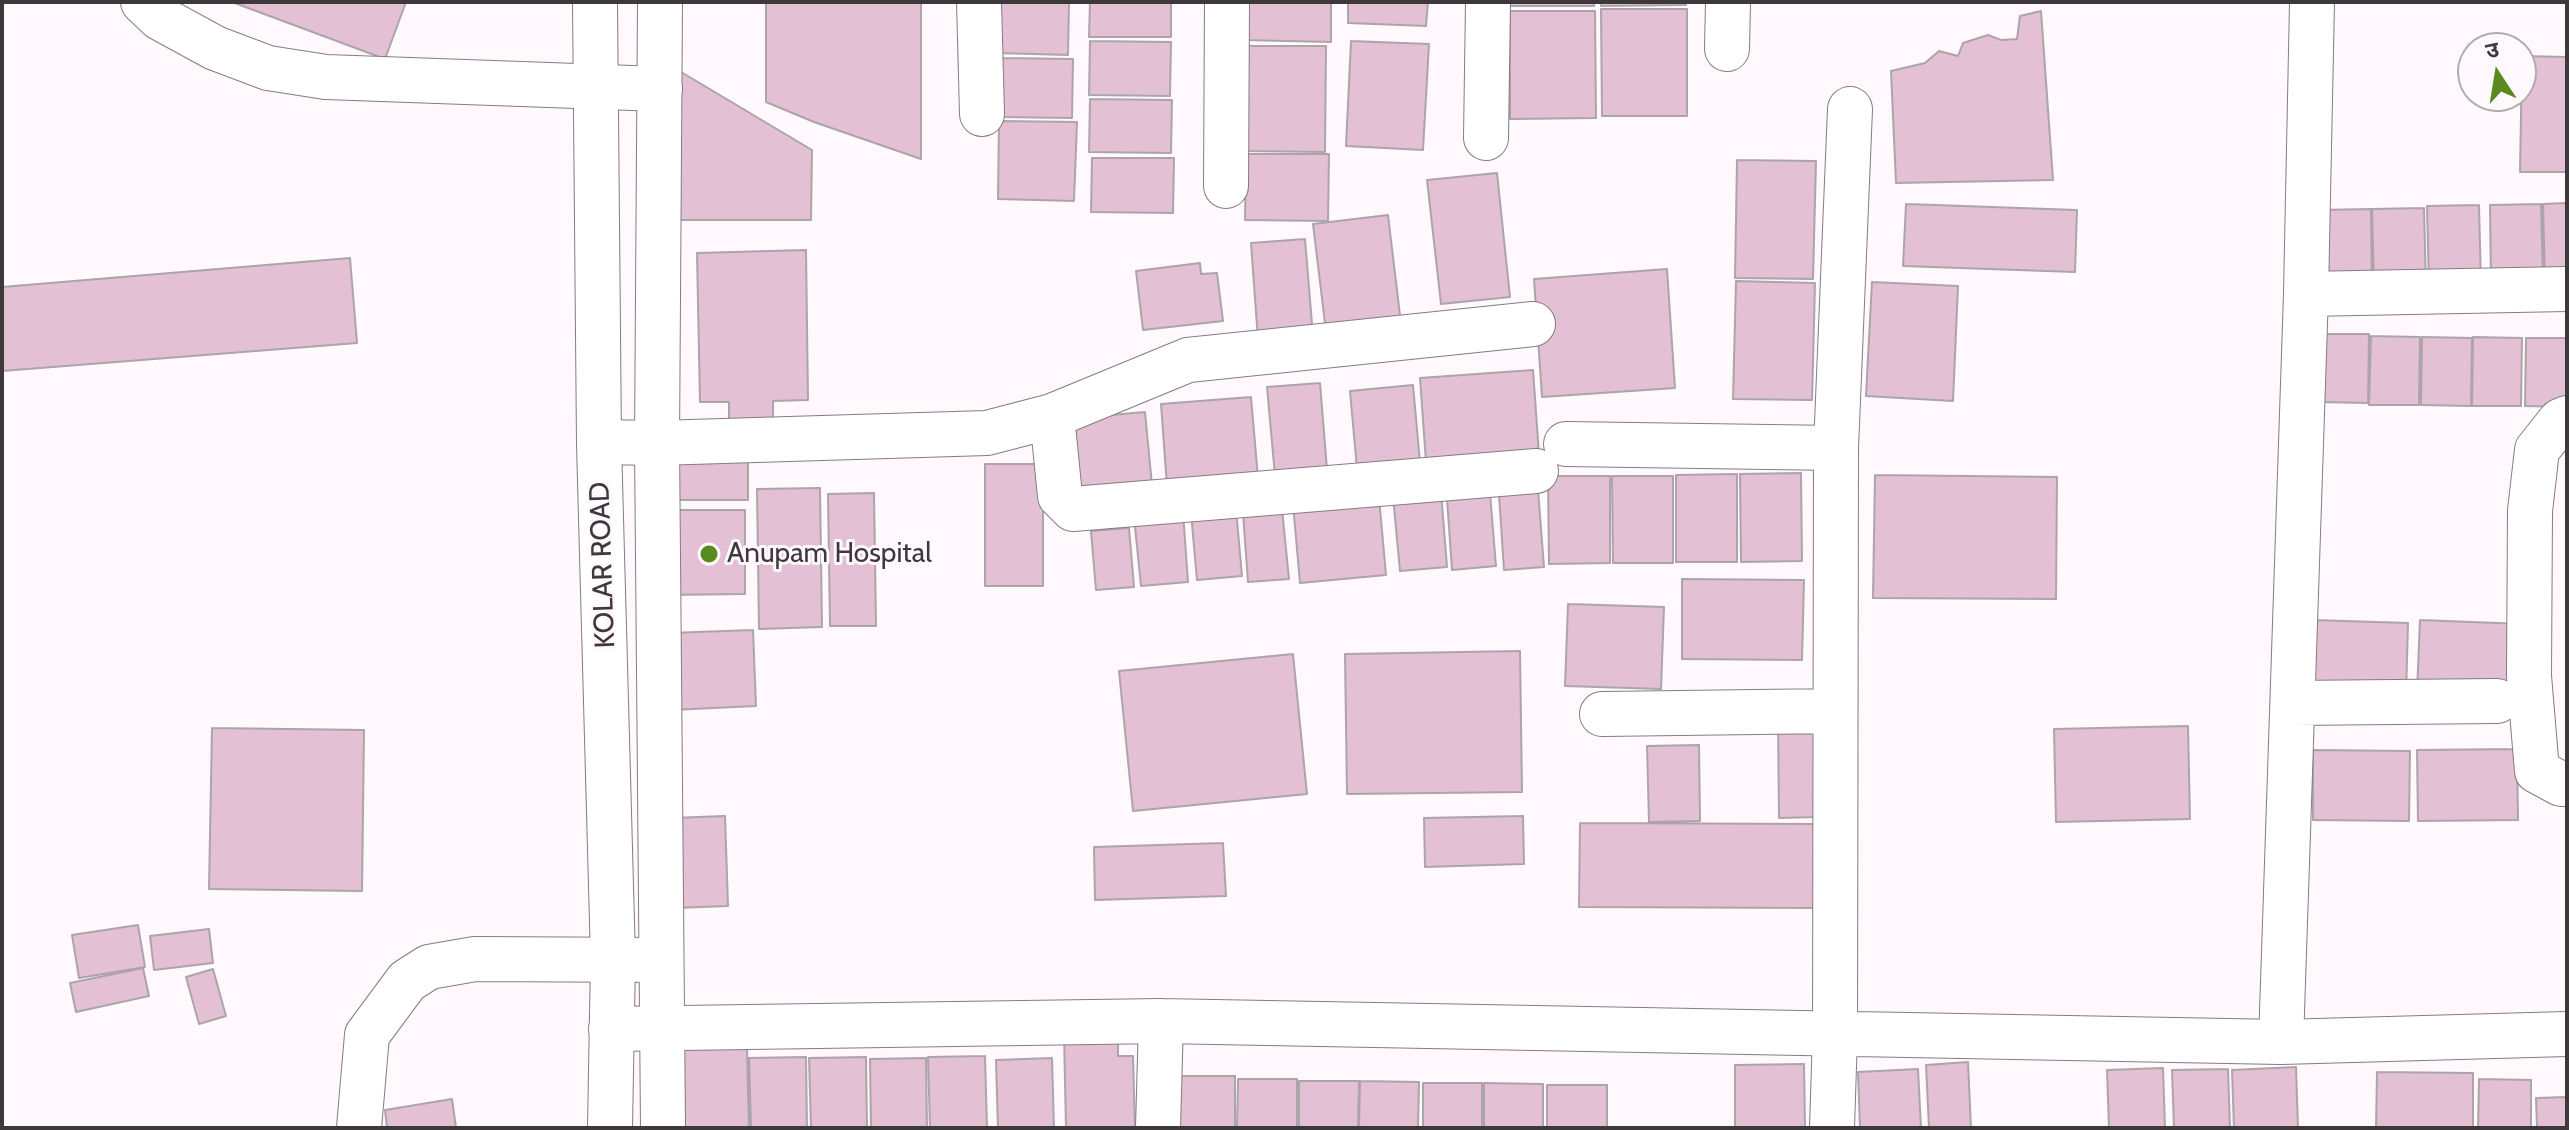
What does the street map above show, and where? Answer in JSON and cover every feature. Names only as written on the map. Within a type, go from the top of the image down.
[{"type":"street","points":[[143,2],[160,18],[215,48],[268,68],[326,77],[660,89]]},
{"type":"street","name":"KOLAR ROAD","points":[[595,2],[599,442],[613,959],[610,1128]]},
{"type":"street","name":"KOLAR ROAD","points":[[660,2],[657,443],[663,1128]]},
{"type":"street","points":[[979,2],[982,114]]},
{"type":"street","points":[[1226,186],[1227,2]]},
{"type":"street","points":[[1486,138],[1488,2]]},
{"type":"street","points":[[1727,49],[1728,2]]},
{"type":"street","points":[[2281,1042],[2306,294],[2312,2]]},
{"type":"street","points":[[1832,1128],[1835,1035],[1836,448],[1850,109]]},
{"type":"street","points":[[2306,294],[2567,289]]},
{"type":"street","points":[[599,442],[987,433],[1052,416],[1188,360],[1533,324]]},
{"type":"street","points":[[1052,416],[1060,496],[1073,509],[1551,458],[1836,448]]},
{"type":"street","points":[[2567,418],[2560,421],[2537,450],[2530,511],[2529,676],[2537,771],[2567,784]]},
{"type":"street","points":[[2293,703],[2497,701]]},
{"type":"street","points":[[1602,714],[1834,711]]},
{"type":"street","points":[[359,1128],[367,1035],[407,981],[429,967],[475,959],[661,960]]},
{"type":"street","points":[[611,1029],[1161,1021],[2281,1042],[2567,1034]]},
{"type":"street","points":[[1158,1128],[1161,1021]]},
{"type":"building","points":[[232,2],[406,2],[385,59]]},
{"type":"building","points":[[766,2],[921,2],[921,159],[766,102]]},
{"type":"building","points":[[998,2],[1069,2],[1068,55],[996,53]]},
{"type":"building","points":[[1090,2],[1171,2],[1171,37],[1089,37]]},
{"type":"building","points":[[1244,2],[1331,2],[1331,42],[1243,40]]},
{"type":"building","points":[[1348,2],[1428,2],[1426,26],[1348,23]]},
{"type":"building","points":[[1510,2],[1594,2],[1594,6],[1510,6]]},
{"type":"building","points":[[1601,2],[1686,2],[1686,5],[1601,6]]},
{"type":"building","points":[[1601,9],[1687,9],[1687,116],[1602,116]]},
{"type":"building","points":[[1510,11],[1595,11],[1596,118],[1510,119]]},
{"type":"building","points":[[2041,11],[2053,180],[1896,183],[1891,71],[1925,63],[1939,51],[1958,56],[1963,43],[1988,35],[2001,40],[2017,39],[2020,16]]},
{"type":"building","points":[[1090,41],[1171,42],[1170,96],[1089,95]]},
{"type":"building","points":[[1351,41],[1429,44],[1423,150],[1346,146]]},
{"type":"building","points":[[1243,46],[1326,46],[1325,152],[1242,151]]},
{"type":"building","points":[[2537,56],[2567,57],[2567,172],[2520,172],[2521,112],[2537,112]]},
{"type":"building","points":[[1002,58],[1073,59],[1072,118],[1000,117]]},
{"type":"building","points":[[666,63],[812,150],[811,220],[665,220]]},
{"type":"building","points":[[1090,99],[1172,100],[1171,153],[1089,152]]},
{"type":"building","points":[[999,121],[1077,122],[1074,201],[998,199]]},
{"type":"building","points":[[1246,154],[1329,154],[1328,221],[1245,220]]},
{"type":"building","points":[[1092,158],[1174,158],[1173,213],[1091,212]]},
{"type":"building","points":[[1737,160],[1816,161],[1813,279],[1735,278]]},
{"type":"building","points":[[1497,173],[1510,297],[1441,304],[1427,180]]},
{"type":"building","points":[[2567,203],[2567,282],[2545,282],[2543,204]]},
{"type":"building","points":[[1906,204],[2077,210],[2075,272],[1903,266]]},
{"type":"building","points":[[2541,204],[2543,283],[2491,284],[2490,205]]},
{"type":"building","points":[[2479,205],[2481,284],[2429,285],[2427,206]]},
{"type":"building","points":[[2424,208],[2426,287],[2374,288],[2372,209]]},
{"type":"building","points":[[2371,209],[2372,288],[2321,289],[2319,210]]},
{"type":"building","points":[[1388,215],[1402,332],[1327,340],[1313,224]]},
{"type":"building","points":[[1305,239],[1313,336],[1258,340],[1251,243]]},
{"type":"building","points":[[806,250],[808,400],[773,401],[773,421],[729,422],[729,402],[700,402],[697,253]]},
{"type":"building","points":[[350,258],[357,343],[2,371],[2,287]]},
{"type":"building","points":[[1200,263],[1201,274],[1217,273],[1223,321],[1143,330],[1136,271]]},
{"type":"building","points":[[1667,269],[1675,388],[1542,397],[1534,279]]},
{"type":"building","points":[[1736,281],[1815,283],[1812,400],[1733,399]]},
{"type":"building","points":[[1872,282],[1958,286],[1953,401],[1866,396]]},
{"type":"building","points":[[2319,334],[2369,334],[2368,403],[2318,402]]},
{"type":"building","points":[[2371,336],[2420,337],[2419,405],[2369,405]]},
{"type":"building","points":[[2422,337],[2472,338],[2471,406],[2421,405]]},
{"type":"building","points":[[2473,337],[2522,338],[2521,406],[2472,406]]},
{"type":"building","points":[[2526,338],[2567,338],[2567,407],[2525,406]]},
{"type":"building","points":[[1533,370],[1539,454],[1426,462],[1420,378]]},
{"type":"building","points":[[1320,383],[1328,482],[1276,487],[1267,387]]},
{"type":"building","points":[[1413,385],[1421,474],[1358,480],[1350,391]]},
{"type":"building","points":[[1251,397],[1258,478],[1167,486],[1161,404]]},
{"type":"building","points":[[1145,412],[1153,496],[1075,502],[1066,419]]},
{"type":"building","points":[[672,453],[748,453],[748,500],[672,500]]},
{"type":"building","points":[[985,464],[1043,464],[1043,586],[985,586]]},
{"type":"building","points":[[1801,473],[1802,561],[1741,562],[1740,474]]},
{"type":"building","points":[[1737,474],[1737,562],[1676,562],[1676,475]]},
{"type":"building","points":[[1875,475],[2057,477],[2056,599],[1873,598]]},
{"type":"building","points":[[1548,476],[1610,476],[1610,563],[1549,564]]},
{"type":"building","points":[[1612,476],[1673,476],[1673,563],[1613,563]]},
{"type":"building","points":[[1537,477],[1544,567],[1504,570],[1498,480]]},
{"type":"building","points":[[1489,481],[1496,566],[1452,570],[1446,484]]},
{"type":"building","points":[[820,488],[822,627],[759,629],[757,489]]},
{"type":"building","points":[[1441,492],[1447,567],[1400,571],[1393,496]]},
{"type":"building","points":[[874,493],[876,626],[830,626],[828,494]]},
{"type":"building","points":[[1379,497],[1386,575],[1300,583],[1293,504]]},
{"type":"building","points":[[1236,509],[1242,576],[1197,580],[1191,513]]},
{"type":"building","points":[[1282,509],[1289,579],[1248,582],[1243,513]]},
{"type":"building","points":[[667,510],[745,510],[745,594],[666,595]]},
{"type":"building","points":[[1183,513],[1188,582],[1141,586],[1134,517]]},
{"type":"building","points":[[1129,528],[1134,587],[1096,590],[1091,531]]},
{"type":"building","points":[[1682,579],[1804,580],[1802,660],[1682,659]]},
{"type":"building","points":[[1568,604],[1664,607],[1661,689],[1565,686]]},
{"type":"building","points":[[2312,620],[2408,623],[2406,695],[2309,692]]},
{"type":"building","points":[[2420,620],[2523,624],[2519,697],[2417,693]]},
{"type":"building","points":[[753,630],[756,706],[672,710],[669,633]]},
{"type":"building","points":[[1520,651],[1522,792],[1347,794],[1345,654]]},
{"type":"building","points":[[1293,654],[1307,794],[1133,811],[1119,671]]},
{"type":"building","points":[[1816,718],[1816,817],[1779,818],[1778,719]]},
{"type":"building","points":[[2188,726],[2190,819],[2056,822],[2054,729]]},
{"type":"building","points":[[212,728],[364,730],[362,891],[209,889]]},
{"type":"building","points":[[1699,745],[1700,821],[1649,822],[1647,746]]},
{"type":"building","points":[[2517,749],[2518,820],[2418,821],[2417,750]]},
{"type":"building","points":[[2313,750],[2410,751],[2409,821],[2313,820]]},
{"type":"building","points":[[725,816],[728,906],[675,908],[671,818]]},
{"type":"building","points":[[1523,816],[1524,864],[1425,867],[1424,818]]},
{"type":"building","points":[[1580,823],[1816,824],[1816,908],[1579,907]]},
{"type":"building","points":[[1223,843],[1226,896],[1095,900],[1094,847]]},
{"type":"building","points":[[138,925],[145,967],[79,978],[72,935]]},
{"type":"building","points":[[209,929],[213,963],[154,970],[150,936]]},
{"type":"building","points":[[143,968],[149,996],[76,1012],[70,983]]},
{"type":"building","points":[[213,969],[226,1016],[199,1024],[186,977]]},
{"type":"building","points":[[1118,1032],[1118,1056],[1133,1056],[1135,1128],[1066,1128],[1064,1034]]},
{"type":"building","points":[[747,1047],[749,1128],[664,1128],[662,1049]]},
{"type":"building","points":[[985,1056],[987,1128],[930,1128],[928,1057]]},
{"type":"building","points":[[806,1057],[807,1128],[751,1128],[749,1058]]},
{"type":"building","points":[[866,1057],[867,1128],[811,1128],[809,1058]]},
{"type":"building","points":[[926,1058],[927,1128],[871,1128],[870,1059]]},
{"type":"building","points":[[1052,1058],[1054,1128],[998,1128],[996,1060]]},
{"type":"building","points":[[1968,1062],[1971,1128],[1929,1128],[1926,1065]]},
{"type":"building","points":[[1804,1064],[1805,1128],[1735,1128],[1735,1065]]},
{"type":"building","points":[[2296,1067],[2298,1128],[2234,1128],[2232,1070]]},
{"type":"building","points":[[2163,1068],[2165,1128],[2109,1128],[2107,1070]]},
{"type":"building","points":[[1918,1069],[1921,1128],[1860,1128],[1858,1072]]},
{"type":"building","points":[[2228,1069],[2230,1128],[2174,1128],[2172,1070]]},
{"type":"building","points":[[2377,1072],[2473,1073],[2473,1128],[2376,1128]]},
{"type":"building","points":[[1176,1076],[1235,1076],[1235,1128],[1176,1128]]},
{"type":"building","points":[[1238,1079],[1297,1079],[1297,1128],[1237,1128]]},
{"type":"building","points":[[2479,1079],[2531,1080],[2531,1128],[2478,1128]]},
{"type":"building","points":[[1299,1081],[1359,1081],[1358,1128],[1299,1128]]},
{"type":"building","points":[[1360,1081],[1419,1082],[1418,1128],[1359,1128]]},
{"type":"building","points":[[1423,1083],[1482,1083],[1482,1128],[1423,1128]]},
{"type":"building","points":[[1484,1083],[1543,1084],[1543,1128],[1484,1128]]},
{"type":"building","points":[[1547,1085],[1607,1085],[1607,1128],[1547,1128]]},
{"type":"building","points":[[2567,1097],[2567,1128],[2537,1128],[2536,1098]]},
{"type":"building","points":[[452,1099],[456,1128],[387,1128],[385,1110]]},
{"type":"place","name":"Anupam Hospital","points":[[709,554]]}]
